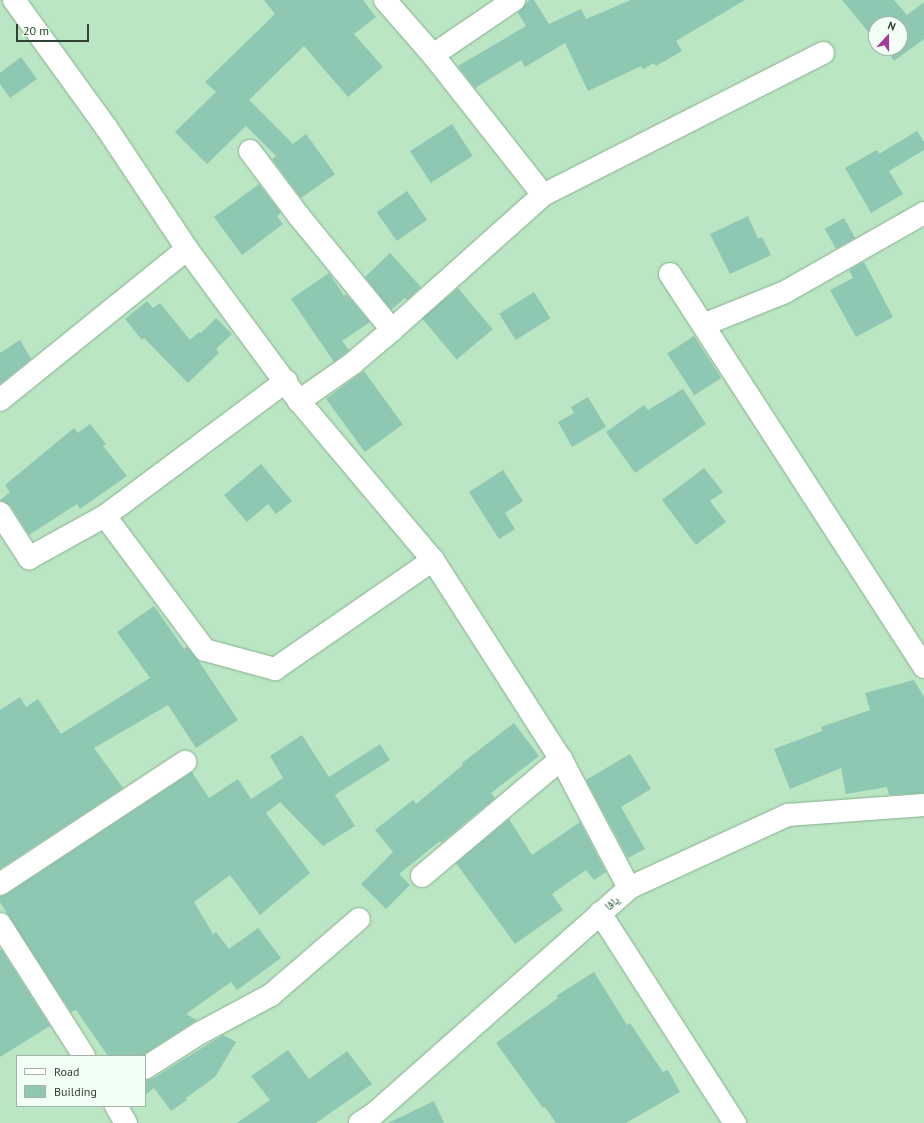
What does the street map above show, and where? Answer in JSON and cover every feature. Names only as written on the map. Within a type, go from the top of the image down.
[{"type":"street","points":[[14,0],[106,127],[188,249],[286,381],[299,401],[433,560],[561,759],[629,888]]},
{"type":"street","points":[[385,0],[433,55],[543,195]]},
{"type":"street","points":[[433,55],[514,0]]},
{"type":"street","points":[[299,401],[352,364],[543,195],[823,53]]},
{"type":"street","points":[[250,151],[298,215],[392,330]]},
{"type":"street","points":[[703,325],[785,292],[924,213]]},
{"type":"street","points":[[0,400],[188,249]]},
{"type":"street","points":[[670,274],[924,667]]},
{"type":"street","points":[[0,514],[29,558],[105,516],[286,381]]},
{"type":"street","points":[[105,516],[205,650],[275,669],[433,560]]},
{"type":"street","points":[[422,876],[561,759]]},
{"type":"street","points":[[0,884],[185,762]]},
{"type":"street","name":"يافا","points":[[360,1123],[374,1114],[629,888],[788,815],[924,805]]},
{"type":"street","points":[[600,913],[735,1123]]},
{"type":"street","points":[[146,1067],[200,1033],[271,995],[359,919]]},
{"type":"street","points":[[0,924],[83,1055]]},
{"type":"street","points":[[117,1107],[126,1123]]},
{"type":"building","points":[[264,0],[363,0],[376,17],[354,34],[383,67],[348,97],[304,46],[249,100],[293,144],[306,134],[335,174],[301,198],[272,159],[276,156],[246,126],[207,164],[175,132],[216,92],[205,82],[275,14]]},
{"type":"building","points":[[529,0],[534,0],[549,24],[581,9],[586,19],[631,0],[745,0],[676,41],[682,51],[656,66],[654,63],[643,69],[641,66],[588,91],[565,43],[525,67],[521,60],[475,88],[458,66],[526,26],[518,13]]},
{"type":"building","points":[[842,0],[894,0],[907,15],[924,2],[924,39],[908,51],[908,16],[868,16],[868,32]]},
{"type":"building","points":[[891,56],[901,56],[894,61]]},
{"type":"building","points":[[21,57],[37,79],[10,98],[0,84],[0,73]]},
{"type":"building","points":[[452,124],[473,156],[431,183],[410,151]]},
{"type":"building","points":[[917,131],[924,142],[924,150],[889,171],[903,194],[871,213],[845,168],[877,150],[879,154]]},
{"type":"building","points":[[259,184],[281,213],[277,216],[283,224],[242,255],[214,217]]},
{"type":"building","points":[[407,191],[427,220],[397,241],[377,212]]},
{"type":"building","points":[[748,216],[758,239],[762,237],[771,255],[730,274],[710,234]]},
{"type":"building","points":[[844,218],[855,238],[836,249],[825,229]]},
{"type":"building","points":[[390,253],[421,287],[407,300],[405,298],[391,310],[365,277]]},
{"type":"building","points":[[864,262],[893,317],[856,337],[830,290],[853,278],[849,270]]},
{"type":"building","points":[[329,273],[344,296],[346,294],[370,322],[342,341],[349,350],[334,362],[291,299]]},
{"type":"building","points":[[458,288],[493,329],[457,360],[422,318]]},
{"type":"building","points":[[534,292],[550,318],[516,340],[499,314]]},
{"type":"building","points":[[147,301],[153,308],[160,303],[190,340],[199,332],[201,333],[216,318],[232,334],[216,349],[219,353],[188,383],[144,338],[142,340],[125,319]]},
{"type":"building","points":[[694,336],[721,378],[694,395],[667,353]]},
{"type":"building","points":[[20,340],[31,359],[0,384],[0,353]]},
{"type":"building","points":[[364,371],[403,424],[365,452],[326,399]]},
{"type":"building","points":[[683,389],[706,424],[635,473],[606,432],[644,405],[648,410]]},
{"type":"building","points":[[588,397],[606,427],[572,447],[558,422],[574,413],[571,407]]},
{"type":"building","points":[[90,424],[106,444],[103,446],[127,476],[80,509],[77,504],[29,535],[11,506],[0,500],[10,492],[5,485],[74,428],[78,433]]},
{"type":"building","points":[[261,464],[292,501],[276,514],[268,504],[247,522],[224,495]]},
{"type":"building","points":[[704,468],[723,492],[710,501],[726,522],[696,545],[662,500]]},
{"type":"building","points":[[503,470],[523,501],[505,513],[515,529],[499,539],[469,492]]},
{"type":"building","points":[[154,606],[184,649],[187,647],[198,660],[238,720],[196,748],[168,705],[94,748],[123,788],[0,869],[0,710],[20,697],[26,707],[38,699],[61,734],[150,678],[117,632]]},
{"type":"building","points":[[914,680],[924,697],[924,793],[889,795],[887,787],[846,794],[841,768],[790,789],[774,749],[822,731],[821,727],[870,710],[865,693]]},
{"type":"building","points":[[514,723],[539,756],[491,793],[495,798],[441,843],[440,841],[399,874],[410,885],[386,909],[361,884],[393,852],[375,830],[413,800],[416,804],[463,765],[462,763]]},
{"type":"building","points":[[302,735],[329,777],[380,744],[390,760],[335,795],[355,826],[323,846],[280,802],[266,813],[310,873],[260,915],[230,875],[194,902],[213,934],[216,932],[229,949],[258,928],[281,958],[237,990],[231,982],[186,1014],[197,1020],[143,1055],[107,1055],[76,1010],[71,1012],[0,902],[0,896],[7,894],[192,772],[209,798],[238,779],[251,799],[283,778],[270,756]]},
{"type":"building","points":[[630,754],[651,789],[621,807],[645,849],[628,858],[586,780]]},
{"type":"building","points":[[509,819],[532,855],[580,822],[606,872],[594,880],[586,870],[552,894],[563,910],[515,944],[456,863]]},
{"type":"building","points":[[1,949],[50,1026],[0,1057],[0,950]]},
{"type":"building","points":[[594,972],[627,1025],[630,1023],[663,1072],[668,1070],[680,1092],[626,1123],[556,1123],[545,1107],[543,1108],[496,1043],[558,998],[556,996]]},
{"type":"building","points":[[223,1035],[236,1042],[215,1077],[171,1111],[154,1088],[146,1094],[146,1080],[152,1079]]},
{"type":"building","points":[[288,1050],[309,1079],[347,1051],[372,1084],[316,1123],[237,1123],[270,1100],[251,1076]]},
{"type":"building","points":[[434,1101],[444,1123],[388,1123]]}]
